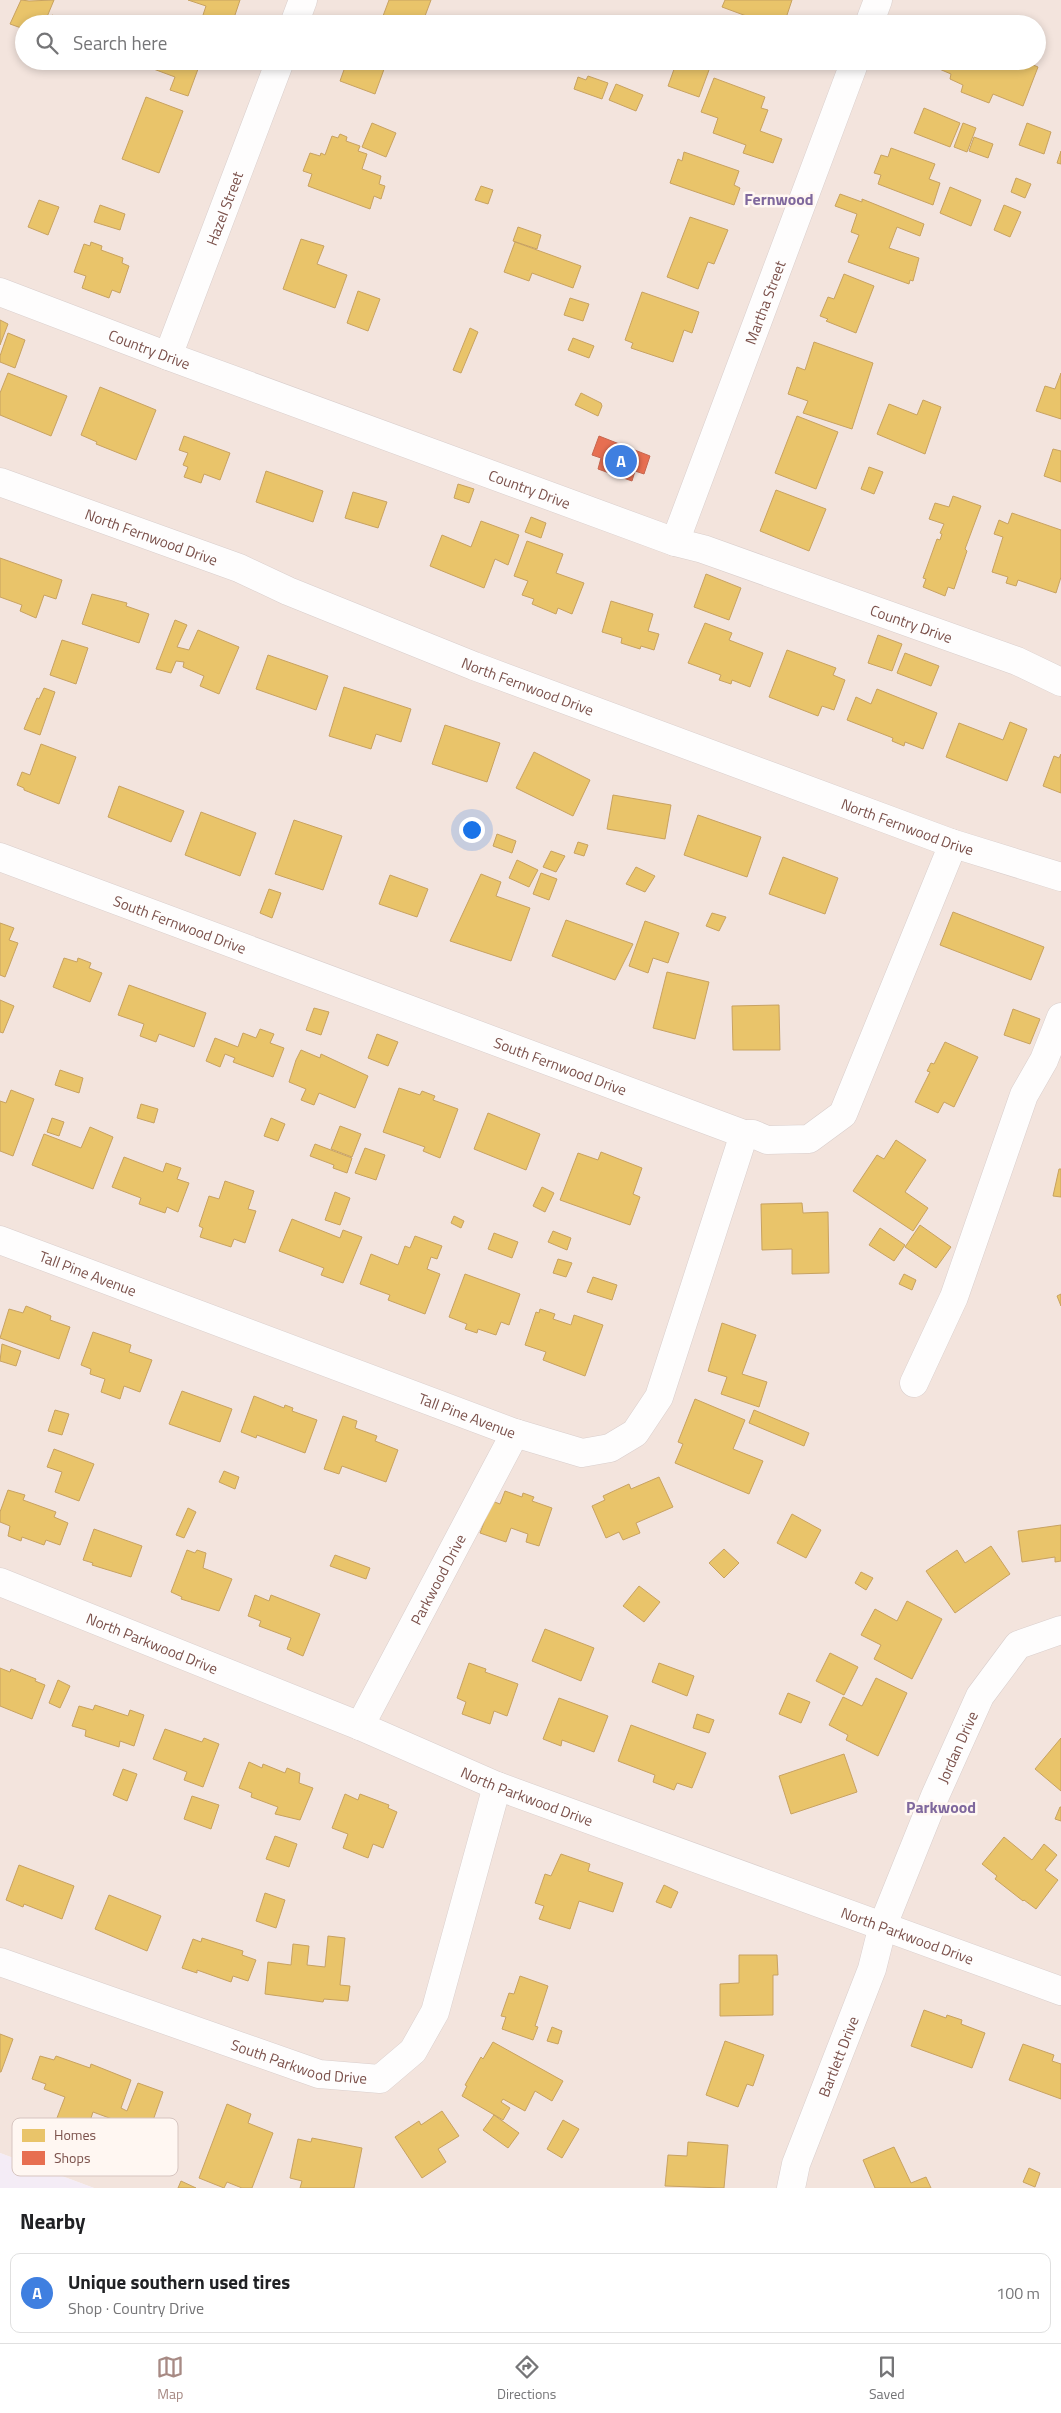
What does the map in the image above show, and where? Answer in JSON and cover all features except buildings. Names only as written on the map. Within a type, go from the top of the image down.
[{"type":"street","points":[[297,15],[303,0]]},
{"type":"street","points":[[872,15],[878,0]]},
{"type":"street","name":"Hazel Street","points":[[168,356],[277,70]]},
{"type":"street","name":"Martha Street","points":[[676,542],[852,70]]},
{"type":"street","name":"Country Drive","points":[[0,292],[168,356],[676,542],[704,549],[1017,662],[1061,682]]},
{"type":"street","name":"North Fernwood Drive","points":[[0,482],[238,568],[288,591],[474,666],[951,842],[1061,877]]},
{"type":"street","name":"South Fernwood Drive","points":[[0,857],[744,1134],[753,1134],[767,1140],[809,1139],[843,1114],[949,854],[951,842]]},
{"type":"street","points":[[914,1383],[954,1296],[1024,1095],[1044,1060],[1061,1017]]},
{"type":"street","name":"Tall Pine Avenue","points":[[0,1240],[515,1433],[582,1453],[610,1448],[635,1433],[659,1397],[744,1134]]},
{"type":"street","name":"Parkwood Drive","points":[[360,1726],[515,1433]]},
{"type":"street","name":"North Parkwood Drive","points":[[0,1582],[360,1726],[497,1786],[1061,1991]]},
{"type":"street","name":"Jordan Drive","points":[[883,1925],[935,1796],[980,1696],[1018,1645],[1061,1630]]},
{"type":"street","name":"South Parkwood Drive","points":[[0,1962],[100,1999],[319,2074],[380,2079],[413,2052],[435,2012],[497,1786]]},
{"type":"street","name":"Bartlett Drive","points":[[791,2188],[796,2164],[872,1969],[883,1925]]},
{"type":"shaded area","points":[[0,0],[1061,0],[1061,2188],[94,2188],[62,2176],[178,2176],[178,2118],[12,2118],[12,2157],[0,2153]]},
{"type":"shaded area","points":[[0,2153],[12,2157],[12,2176],[62,2176],[94,2188],[0,2188]]},
{"type":"place","name":"Unique southern used tires","points":[[621,461]]},
{"type":"district","name":"Fernwood","points":[[779,199]]},
{"type":"district","name":"Parkwood","points":[[941,1807]]}]
